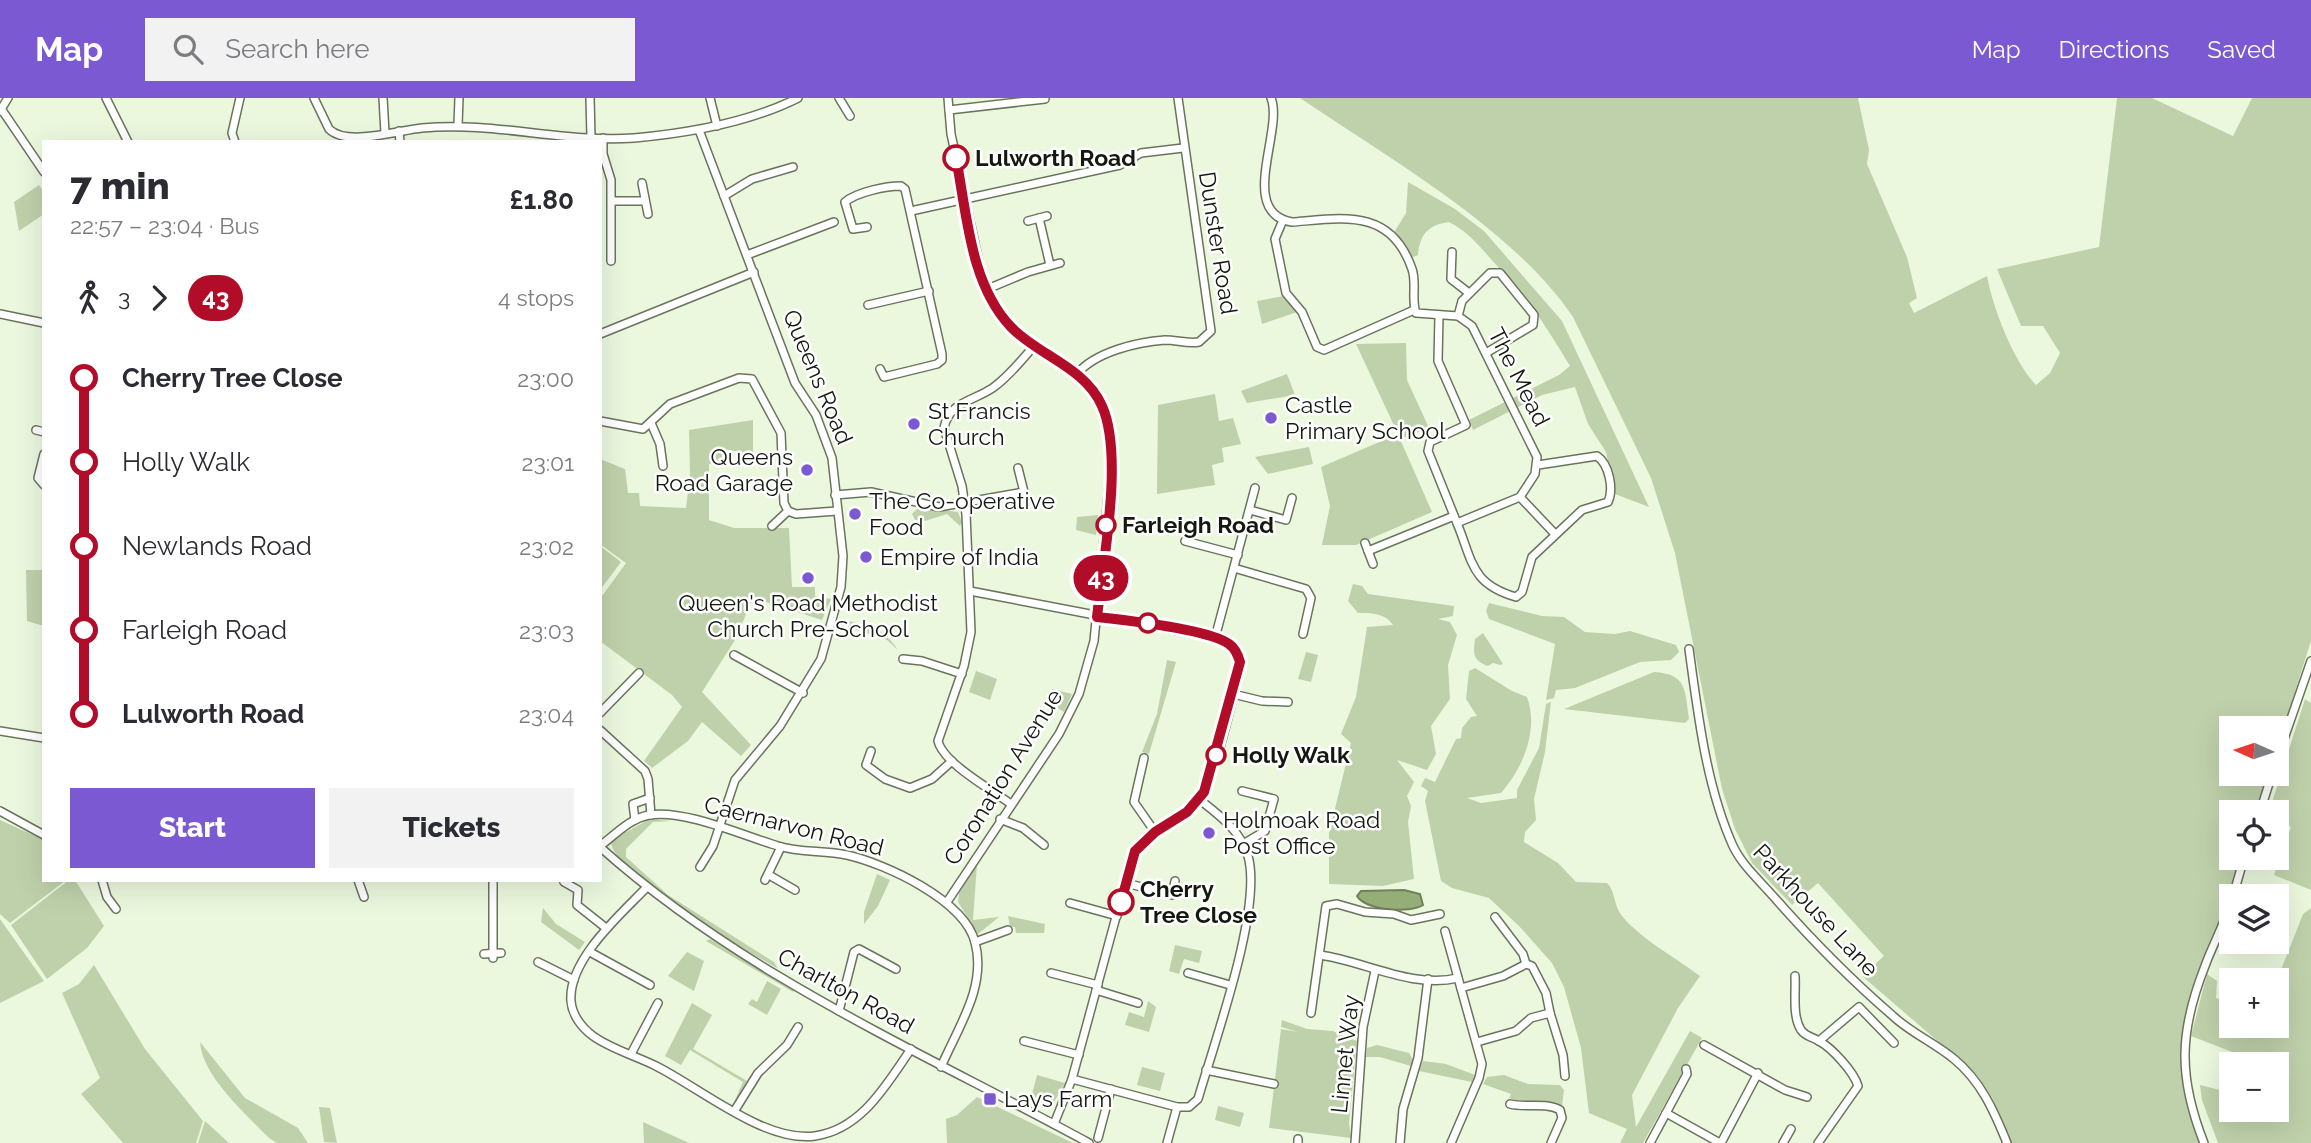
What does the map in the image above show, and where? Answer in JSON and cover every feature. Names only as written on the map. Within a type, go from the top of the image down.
[{"type":"street","points":[[8,98],[1,110],[42,169]]},
{"type":"street","points":[[106,98],[127,140]]},
{"type":"street","points":[[234,140],[232,133],[240,98]]},
{"type":"street","points":[[314,98],[333,133],[350,137],[458,125],[603,138],[699,130],[798,98]]},
{"type":"street","points":[[383,98],[385,133]]},
{"type":"street","points":[[458,125],[459,98]]},
{"type":"street","points":[[590,98],[591,137]]},
{"type":"street","points":[[710,98],[717,125]]},
{"type":"street","points":[[839,98],[850,116]]},
{"type":"street","name":"Coronation Avenue","points":[[947,902],[1069,718],[1090,660],[1107,512],[1111,437],[1102,405],[1077,374],[1033,346],[995,309],[985,290],[964,199],[948,98]]},
{"type":"street","name":"Dunster Road","points":[[1077,374],[1094,359],[1108,354],[1165,340],[1199,342],[1211,331],[1178,98]]},
{"type":"street","points":[[1272,98],[1275,116],[1264,168],[1264,185],[1270,207],[1283,220],[1353,218],[1377,225],[1399,243],[1406,255],[1412,270],[1414,310],[1324,350],[1317,347],[1302,312],[1286,293],[1275,239],[1283,220]]},
{"type":"street","points":[[948,110],[1045,99]]},
{"type":"street","name":"Queens Road","points":[[699,130],[795,383],[816,415],[829,448],[843,556],[841,587],[821,659],[803,693],[780,726],[739,774],[728,796],[719,828],[700,867]]},
{"type":"street","points":[[399,131],[400,140]]},
{"type":"street","points":[[603,138],[603,154],[611,180],[612,201],[608,256]]},
{"type":"street","points":[[911,211],[1120,165],[1148,151],[1183,148]]},
{"type":"street","points":[[724,196],[752,179],[793,167]]},
{"type":"street","points":[[642,183],[648,214]]},
{"type":"street","points":[[867,227],[857,230],[850,226],[845,208],[850,198],[901,186],[905,189],[942,360],[884,377],[880,369]]},
{"type":"street","points":[[612,201],[645,201]]},
{"type":"street","points":[[1028,221],[1048,216]]},
{"type":"street","points":[[1039,218],[1050,265]]},
{"type":"street","points":[[747,255],[789,241],[818,222],[834,222]]},
{"type":"street","points":[[1452,252],[1451,279],[1469,293]]},
{"type":"street","points":[[985,290],[1060,263]]},
{"type":"street","points":[[602,333],[754,272]]},
{"type":"street","points":[[1458,316],[1462,301],[1469,293],[1490,273],[1500,273],[1535,320],[1509,342],[1486,352]]},
{"type":"street","points":[[868,305],[929,291]]},
{"type":"street","name":"The Mead","points":[[1414,310],[1418,314],[1458,316],[1472,326],[1534,449],[1538,465]]},
{"type":"street","points":[[0,314],[42,323]]},
{"type":"street","points":[[1368,551],[1456,520],[1520,497],[1538,465],[1597,456],[1606,465],[1611,489],[1608,502],[1582,510],[1532,557],[1522,592],[1516,597],[1496,591],[1483,583],[1456,520],[1428,451],[1430,442],[1466,425],[1438,361],[1439,315]]},
{"type":"street","points":[[1010,804],[952,761],[940,750],[938,741],[962,674],[971,632],[964,503],[944,428],[946,419],[955,407],[1000,382],[1033,346]]},
{"type":"street","points":[[602,421],[636,429],[651,424],[670,404],[738,378],[752,379],[781,433],[784,503],[788,511],[796,514],[837,512]]},
{"type":"street","points":[[651,424],[660,444],[663,466]]},
{"type":"street","points":[[42,462],[38,478],[42,483]]},
{"type":"street","points":[[835,495],[871,492],[936,506],[964,503],[1024,492],[1018,468]]},
{"type":"street","points":[[1215,638],[1255,488]]},
{"type":"street","points":[[1520,497],[1555,534]]},
{"type":"street","points":[[1250,510],[1286,520],[1292,498]]},
{"type":"street","points":[[772,526],[788,511]]},
{"type":"street","points":[[1185,541],[1238,555]]},
{"type":"street","points":[[1365,542],[1373,564]]},
{"type":"street","points":[[1234,568],[1306,589],[1311,598],[1303,634]]},
{"type":"street","points":[[970,591],[1097,617],[1148,623],[1215,638],[1226,642],[1238,655],[1240,662],[1210,778],[1200,800],[1155,832],[1135,851],[1072,1079],[1054,1124]]},
{"type":"street","name":"Parkhouse Lane","points":[[1689,649],[1715,792],[1734,847],[1745,864],[1802,929],[1868,994],[1900,1023],[1954,1058],[1974,1079],[1990,1103],[2007,1143]]},
{"type":"street","points":[[734,655],[803,693]]},
{"type":"street","points":[[902,659],[922,661],[962,674]]},
{"type":"street","points":[[2289,724],[2311,661]]},
{"type":"street","points":[[602,711],[639,673]]},
{"type":"street","points":[[1233,694],[1262,701],[1288,702]]},
{"type":"street","points":[[0,731],[42,738]]},
{"type":"street","points":[[602,732],[645,771],[651,815],[635,820],[602,845]]},
{"type":"street","points":[[871,751],[866,765],[885,779],[910,788],[932,779],[952,761]]},
{"type":"street","points":[[1144,758],[1134,802],[1155,832]]},
{"type":"street","points":[[1242,791],[1274,799],[1265,831],[1243,844]]},
{"type":"street","points":[[635,820],[633,804],[650,797]]},
{"type":"street","points":[[1072,1079],[1177,1107],[1189,1107],[1198,1100],[1253,890],[1243,844],[1226,821],[1200,800]]},
{"type":"street","points":[[0,811],[42,834]]},
{"type":"street","name":"Caernarvon Road","points":[[651,815],[719,828],[781,847],[863,859],[947,902],[963,918],[975,942],[977,978],[971,1002],[941,1067]]},
{"type":"street","points":[[1000,819],[1023,828],[1044,845]]},
{"type":"street","points":[[781,847],[767,877],[795,890]]},
{"type":"street","name":"Charlton Road","points":[[602,848],[646,888],[737,952],[941,1067],[1090,1143]]},
{"type":"street","points":[[1126,883],[1172,895],[1175,881]]},
{"type":"street","points":[[103,882],[107,897],[116,909]]},
{"type":"street","points":[[359,882],[364,897]]},
{"type":"street","points":[[492,955],[493,882]]},
{"type":"street","points":[[564,882],[578,890],[577,905],[606,928]]},
{"type":"street","points":[[646,888],[606,928],[574,980],[571,1004],[583,1026],[595,1037],[761,1126],[780,1133],[817,1139],[853,1121],[881,1092],[911,1049]]},
{"type":"street","points":[[1070,903],[1117,916]]},
{"type":"street","points":[[1311,1013],[1325,910],[1332,904],[1419,921],[1440,914]]},
{"type":"street","points":[[1495,917],[1523,954],[1526,964]]},
{"type":"street","points":[[975,942],[1008,930]]},
{"type":"street","points":[[1445,931],[1477,1042],[1481,1073],[1453,1143]]},
{"type":"street","points":[[2204,1143],[2186,1087],[2185,1036],[2193,998],[2219,931]]},
{"type":"street","points":[[839,1010],[854,952],[859,949],[865,951],[896,968]]},
{"type":"street","points":[[590,952],[650,985]]},
{"type":"street","points":[[1320,955],[1350,959],[1375,971]]},
{"type":"street","points":[[538,962],[574,980]]},
{"type":"street","points":[[1461,988],[1503,976],[1526,964],[1532,966],[1546,993],[1563,1055],[1565,1076]]},
{"type":"street","name":"Linnet Way","points":[[1356,1143],[1361,1043],[1375,971],[1445,981],[1458,978]]},
{"type":"street","points":[[1051,973],[1138,1003]]},
{"type":"street","points":[[1188,973],[1230,985]]},
{"type":"street","points":[[1795,976],[1798,1021],[1802,1031],[1819,1041],[1844,1066],[1858,1086],[1818,1143]]},
{"type":"street","points":[[1400,1143],[1402,1114],[1418,1058],[1428,979]]},
{"type":"street","points":[[631,1054],[648,1015],[658,1003]]},
{"type":"street","points":[[1819,1041],[1859,1007],[1894,1042]]},
{"type":"street","points":[[1477,1042],[1516,1031],[1531,1018],[1550,1013]]},
{"type":"street","points":[[735,1110],[758,1073],[787,1045],[798,1027]]},
{"type":"street","points":[[1024,1041],[1079,1055]]},
{"type":"street","points":[[1704,1045],[1785,1090],[1807,1097]]},
{"type":"street","points":[[1650,1143],[1687,1074],[1686,1069]]},
{"type":"street","points":[[1206,1070],[1274,1084]]},
{"type":"street","points":[[1666,1113],[1721,1143],[1758,1073]]},
{"type":"street","points":[[1098,1138],[1111,1089]]},
{"type":"street","points":[[1510,1104],[1534,1108],[1554,1106],[1560,1110],[1562,1118],[1551,1143]]},
{"type":"street","points":[[1167,1143],[1177,1107]]},
{"type":"street","points":[[1783,1143],[1791,1129]]},
{"type":"shaded area","points":[[1300,98],[1858,98],[1869,150],[1867,164],[1907,257],[1917,298],[1909,303],[1914,313],[1987,276],[2006,334],[2020,363],[2036,385],[2050,373],[2060,353],[2043,326],[2021,326],[1997,269],[2099,247],[2117,98],[2152,98],[2233,136],[2252,98],[2311,98],[2311,641],[2287,716],[2219,716],[2219,786],[2264,786],[2260,800],[2219,800],[2219,870],[2237,870],[2232,884],[2219,884],[2219,922],[2184,1024],[2184,1091],[2200,1143],[2012,1143],[1992,1097],[1977,1075],[1862,976],[1884,956],[1818,883],[1792,905],[1752,863],[1735,829],[1722,789],[1675,553],[1651,478],[1573,317],[1548,285],[1518,254],[1484,225],[1409,170]]},
{"type":"shaded area","points":[[1408,182],[1455,209],[1484,231],[1562,321],[1649,507],[1615,494],[1606,452],[1588,424],[1575,387],[1542,395],[1473,430],[1469,420],[1559,375],[1570,366],[1520,292],[1477,243],[1457,227],[1449,222],[1430,228],[1423,236],[1418,255],[1413,257],[1395,231],[1406,213]]},
{"type":"shaded area","points":[[39,185],[42,189],[42,215],[19,231],[14,202]]},
{"type":"shaded area","points":[[1284,296],[1297,312],[1262,324],[1257,301]]},
{"type":"shaded area","points":[[1406,343],[1407,380],[1429,428],[1400,439],[1432,512],[1356,545],[1322,545],[1330,506],[1321,467],[1398,434],[1356,344]]},
{"type":"shaded area","points":[[1287,374],[1295,395],[1247,403],[1241,391]]},
{"type":"shaded area","points":[[1215,394],[1219,421],[1233,418],[1241,444],[1222,448],[1224,462],[1212,465],[1215,485],[1157,494],[1158,405]]},
{"type":"shaded area","points":[[753,420],[753,454],[722,449],[722,465],[709,464],[709,520],[734,528],[789,528],[792,587],[815,587],[815,596],[831,599],[822,620],[753,598],[735,640],[702,692],[751,745],[741,756],[702,722],[688,741],[652,768],[644,761],[682,707],[672,695],[602,642],[602,596],[626,563],[602,545],[602,460],[625,469],[628,493],[639,493],[640,506],[686,508],[690,473],[689,430]]},
{"type":"shaded area","points":[[1309,447],[1313,464],[1268,474],[1255,457]]},
{"type":"shaded area","points":[[919,507],[958,512],[962,522],[960,526],[947,514],[925,521],[915,520],[912,514]]},
{"type":"shaded area","points":[[1098,515],[1096,535],[1076,530],[1077,517]]},
{"type":"shaded area","points":[[602,548],[621,562],[602,587]]},
{"type":"shaded area","points":[[26,570],[42,570],[42,625],[27,621]]},
{"type":"shaded area","points":[[1353,584],[1362,586],[1368,594],[1454,606],[1453,616],[1438,619],[1450,622],[1457,635],[1448,665],[1450,699],[1431,726],[1436,754],[1427,770],[1397,760],[1414,782],[1407,796],[1411,806],[1408,822],[1414,879],[1383,886],[1329,884],[1329,833],[1351,743],[1341,734],[1356,697],[1367,627],[1393,625],[1382,616],[1358,613],[1348,601]]},
{"type":"shaded area","points":[[1489,603],[1542,616],[1564,617],[1585,632],[1615,634],[1630,631],[1676,645],[1679,652],[1671,660],[1640,662],[1575,688],[1556,690],[1554,698],[1546,700],[1555,644],[1489,619],[1486,611]]},
{"type":"shaded area","points":[[840,619],[880,631],[898,650],[887,640],[839,624]]},
{"type":"shaded area","points":[[1483,633],[1503,664],[1493,663],[1488,666],[1477,659],[1474,653],[1475,639]]},
{"type":"shaded area","points":[[1306,652],[1318,655],[1311,682],[1298,679]]},
{"type":"shaded area","points":[[1167,660],[1176,662],[1149,754],[1142,752],[1157,714]]},
{"type":"shaded area","points":[[1475,668],[1527,697],[1531,722],[1522,760],[1501,793],[1467,798],[1481,803],[1517,798],[1517,790],[1539,748],[1546,704],[1551,702],[1545,752],[1534,799],[1536,820],[1525,832],[1524,842],[1558,863],[1576,882],[1607,883],[1619,912],[1630,925],[1700,976],[1678,1008],[1632,1095],[1636,1127],[1690,1031],[1702,1038],[1643,1143],[1620,1143],[1627,1129],[1589,1113],[1581,1048],[1564,987],[1552,963],[1489,898],[1452,888],[1441,881],[1425,801],[1428,791],[1421,786],[1425,778],[1435,782],[1456,739],[1461,738],[1462,728],[1471,717],[1477,716],[1466,699],[1469,671]]},
{"type":"shaded area","points":[[976,671],[997,679],[990,700],[969,692]]},
{"type":"shaded area","points":[[1654,672],[1665,673],[1679,680],[1685,692],[1689,719],[1685,723],[1564,709]]},
{"type":"shaded area","points":[[1052,689],[1072,694],[1064,712],[1047,702]]},
{"type":"shaded area","points":[[2305,699],[2311,703],[2311,890],[2274,875],[2276,870],[2289,870],[2289,800],[2273,800],[2277,786],[2289,786],[2289,749]]},
{"type":"shaded area","points":[[650,819],[672,821],[653,822],[626,849],[626,857],[668,895],[774,962],[778,969],[684,912],[658,894],[619,859],[611,843],[615,838]]},
{"type":"shaded area","points":[[0,820],[42,839],[42,882],[63,882],[10,923],[0,914]]},
{"type":"shaded area","points":[[977,864],[973,920],[999,917],[978,934],[958,902],[959,893]]},
{"type":"shaded area","points":[[877,874],[890,880],[878,906],[864,924],[864,912]]},
{"type":"shaded area","points":[[66,882],[76,882],[104,926],[87,948],[47,979],[11,925]]},
{"type":"shaded area","points":[[1404,890],[1420,894],[1423,905],[1417,908],[1388,909],[1369,905],[1357,896],[1361,891]]},
{"type":"shaded area","points":[[543,908],[556,924],[585,942],[579,950],[541,922]]},
{"type":"shaded area","points":[[2311,908],[2311,1143],[2218,1143],[2202,1100],[2200,1085],[2219,1090],[2219,1122],[2289,1122],[2289,1052],[2232,1052],[2191,1036],[2207,974],[2217,981],[2219,1038],[2289,1038],[2289,968],[2282,968],[2303,914]]},
{"type":"shaded area","points":[[1008,916],[1045,924],[1044,933],[1016,933],[1015,927],[1010,927]]},
{"type":"shaded area","points":[[0,919],[44,981],[0,1003]]},
{"type":"shaded area","points":[[710,939],[794,990],[793,992],[706,941]]},
{"type":"shaded area","points":[[1175,945],[1202,951],[1199,963],[1184,959],[1179,974],[1169,971]]},
{"type":"shaded area","points":[[687,952],[704,961],[694,991],[668,976]]},
{"type":"shaded area","points":[[94,965],[145,1049],[203,1121],[196,1143],[123,1143],[81,1094],[100,1078],[62,993],[79,984]]},
{"type":"shaded area","points":[[767,981],[781,989],[767,1015],[748,1004],[752,999],[757,1002]]},
{"type":"shaded area","points":[[1148,1001],[1156,1007],[1149,1032],[1125,1025],[1129,1012],[1144,1017]]},
{"type":"shaded area","points":[[692,1003],[712,1015],[693,1049],[747,1081],[734,1102],[743,1082],[690,1050],[681,1065],[665,1056]]},
{"type":"shaded area","points":[[1282,1020],[1307,1029],[1333,1031],[1357,1041],[1349,1123],[1351,1138],[1269,1128],[1281,1029],[1298,1032],[1281,1027]]},
{"type":"shaded area","points":[[200,1042],[245,1098],[298,1128],[308,1143],[277,1143],[269,1138],[217,1081],[208,1068]]},
{"type":"shaded area","points":[[1377,1045],[1409,1053],[1413,1060],[1411,1066],[1380,1057],[1366,1057],[1367,1048]]},
{"type":"shaded area","points":[[1423,1061],[1446,1064],[1475,1075],[1472,1082],[1419,1071]]},
{"type":"shaded area","points":[[1142,1067],[1165,1073],[1160,1091],[1137,1085]]},
{"type":"shaded area","points":[[1037,1075],[1065,1083],[1050,1109],[1030,1102]]},
{"type":"shaded area","points":[[1504,1075],[1528,1084],[1560,1085],[1564,1090],[1562,1106],[1519,1102],[1509,1098],[1511,1094],[1483,1084],[1487,1077]]},
{"type":"shaded area","points":[[977,1097],[1073,1143],[947,1143],[946,1119],[957,1115]]},
{"type":"shaded area","points":[[1218,1106],[1244,1113],[1240,1127],[1215,1120]]},
{"type":"shaded area","points":[[319,1107],[330,1108],[337,1143],[324,1142]]},
{"type":"shaded area","points":[[205,1121],[229,1143],[198,1143]]},
{"type":"shaded area","points":[[643,1122],[689,1143],[644,1143]]},
{"type":"bus line","name":"43","points":[[956,158],[979,272],[995,309],[1012,329],[1033,346],[1077,374],[1095,394],[1107,420],[1112,456],[1097,617],[1171,627],[1215,638],[1233,647],[1240,662],[1204,792],[1200,800],[1187,812],[1155,832],[1135,851],[1121,902]]},
{"type":"place","name":"Lulworth Road","points":[[956,158]]},
{"type":"place","name":"Castle Primary School","points":[[1271,418]]},
{"type":"place","name":"St Francis Church","points":[[914,424]]},
{"type":"place","name":"Queens Road Garage","points":[[807,470]]},
{"type":"place","name":"The Co-operative Food","points":[[855,514]]},
{"type":"place","name":"Farleigh Road","points":[[1106,525]]},
{"type":"place","name":"Empire of India","points":[[866,557]]},
{"type":"place","name":"Queen's Road Methodist Church Pre-School","points":[[808,578]]},
{"type":"place","name":"Holly Walk","points":[[1216,755]]},
{"type":"place","name":"Holmoak Road Post Office","points":[[1209,833]]},
{"type":"place","name":"Cherry Tree Close","points":[[1121,902]]},
{"type":"place","name":"Lays Farm","points":[[990,1099]]}]
